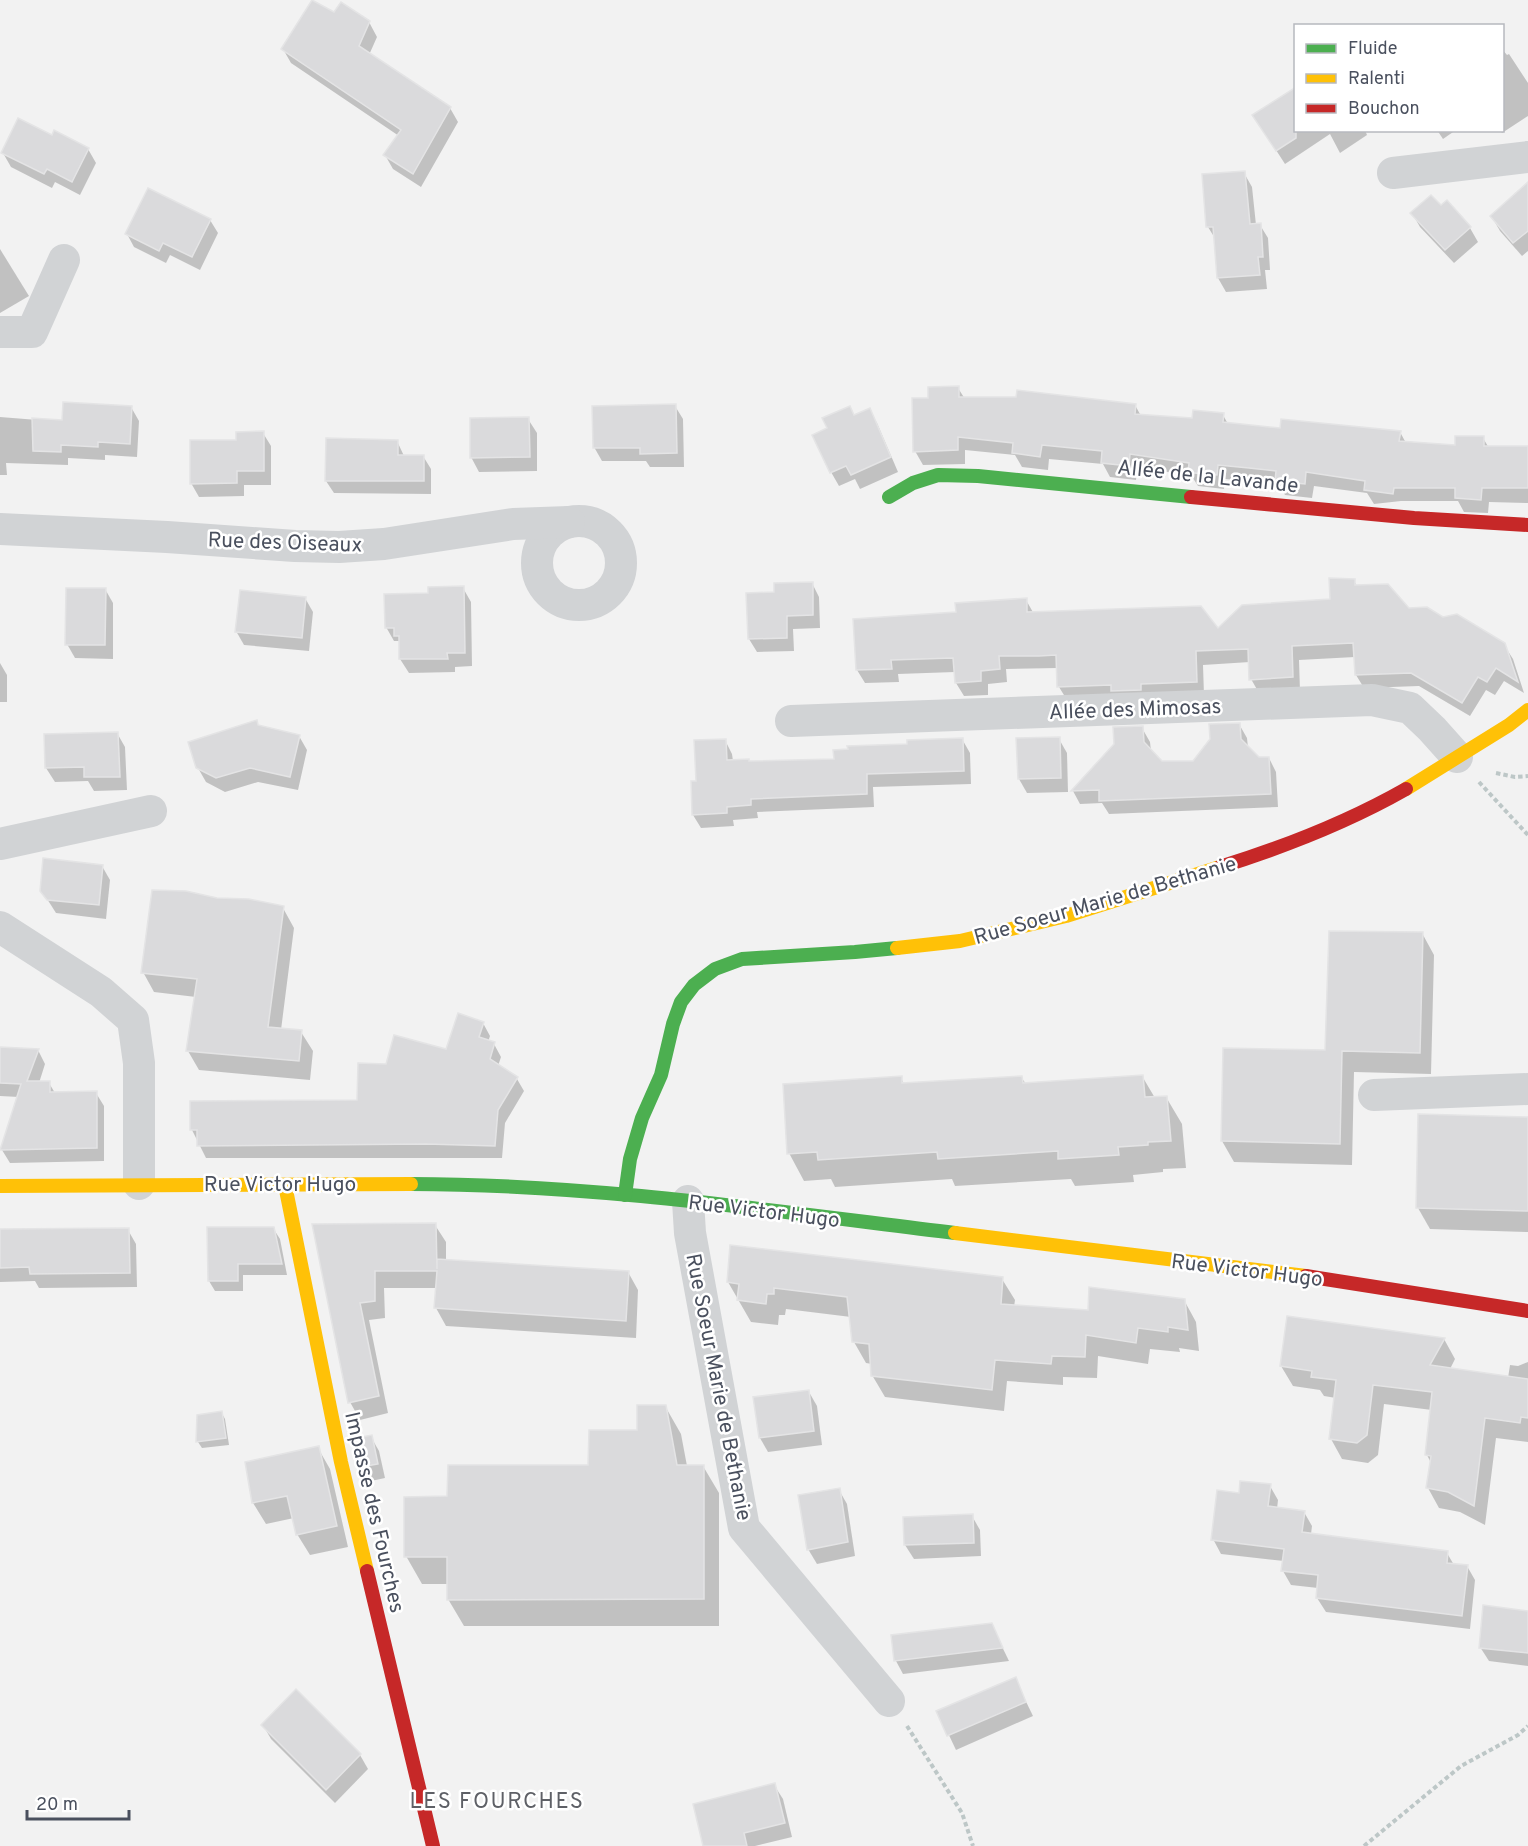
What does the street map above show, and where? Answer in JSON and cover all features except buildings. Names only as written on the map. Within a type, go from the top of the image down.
[{"type":"street","points":[[1393,173],[1528,157]]},
{"type":"street","points":[[0,332],[32,332],[64,260]]},
{"type":"street","name":"Allée de la Lavande","points":[[889,497],[913,483],[938,475],[978,476],[1414,518],[1528,525]]},
{"type":"street","name":"Rue des Oiseaux","points":[[0,529],[339,548],[384,544],[513,524],[569,522]]},
{"type":"street","name":"Allée des Mimosas","points":[[791,721],[1372,700],[1410,708],[1456,757]]},
{"type":"street","name":"Rue Soeur Marie de Bethanie","points":[[625,1195],[630,1159],[642,1118],[661,1075],[681,1002],[694,986],[715,969],[742,959],[855,952],[960,941],[1066,915],[1256,856],[1347,820],[1404,790],[1509,725],[1528,710]]},
{"type":"street","points":[[0,844],[151,811]]},
{"type":"street","points":[[0,927],[100,992],[133,1020],[140,1063],[140,1184]]},
{"type":"street","points":[[1374,1095],[1528,1089]]},
{"type":"street","name":"Rue Victor Hugo","points":[[0,1186],[479,1184],[625,1195],[1329,1279],[1526,1306]]},
{"type":"street","name":"Impasse des Fourches","points":[[285,1185],[340,1462],[433,1846]]},
{"type":"street","name":"Rue Soeur Marie de Bethanie","points":[[688,1201],[690,1233],[744,1528],[889,1701]]},
{"type":"path","points":[[1456,757],[1528,835]]},
{"type":"path","points":[[889,1701],[962,1813],[973,1846]]},
{"type":"path","points":[[1364,1846],[1461,1766],[1528,1726]]},
{"type":"traffic: fast","points":[[889,497],[913,483],[938,475],[978,476],[1191,497]]},
{"type":"traffic: fast","points":[[625,1195],[630,1159],[642,1118],[661,1075],[673,1024],[681,1002],[694,985],[715,969],[742,959],[897,948]]},
{"type":"traffic: fast","points":[[411,1184],[479,1185],[683,1200],[955,1233]]},
{"type":"traffic: slow","points":[[1406,789],[1509,725],[1528,710]]},
{"type":"traffic: slow","points":[[897,948],[960,941],[1066,916],[1220,867]]},
{"type":"traffic: slow","points":[[0,1186],[411,1184]]},
{"type":"traffic: slow","points":[[285,1185],[341,1462],[367,1571]]},
{"type":"traffic: slow","points":[[955,1233],[1306,1276]]},
{"type":"traffic: jam","points":[[1191,497],[1414,518],[1528,525]]},
{"type":"traffic: jam","points":[[1220,867],[1315,833],[1406,789]]},
{"type":"traffic: jam","points":[[1306,1276],[1528,1311]]},
{"type":"traffic: jam","points":[[367,1571],[433,1846]]},
{"type":"district","name":"LES FOURCHES","points":[[497,1800]]}]
